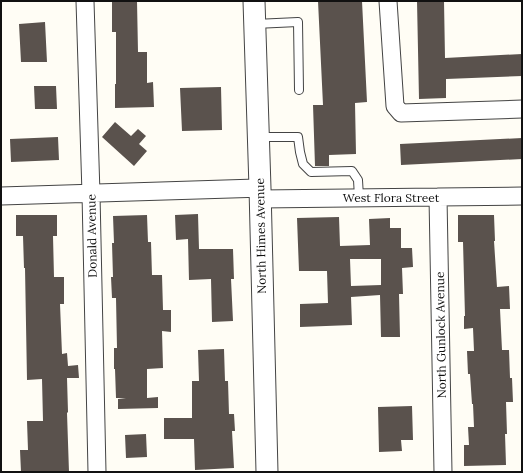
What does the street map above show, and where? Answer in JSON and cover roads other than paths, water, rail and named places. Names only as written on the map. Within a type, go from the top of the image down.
[{"type":"street","name":"Donald Avenue","points":[[85,1],[97,472]]},
{"type":"street","name":"North Himes Avenue","points":[[254,1],[267,472]]},
{"type":"street","points":[[388,1],[395,106],[401,113],[522,109]]},
{"type":"street","name":"West Flora Street","points":[[1,196],[260,193],[359,198],[522,196]]},
{"type":"street","name":"North Gunlock Avenue","points":[[438,198],[444,472]]},
{"type":"lane","points":[[255,24],[298,22],[299,90]]},
{"type":"lane","points":[[258,137],[298,137],[303,164],[311,172],[352,171],[358,180],[359,198]]}]
